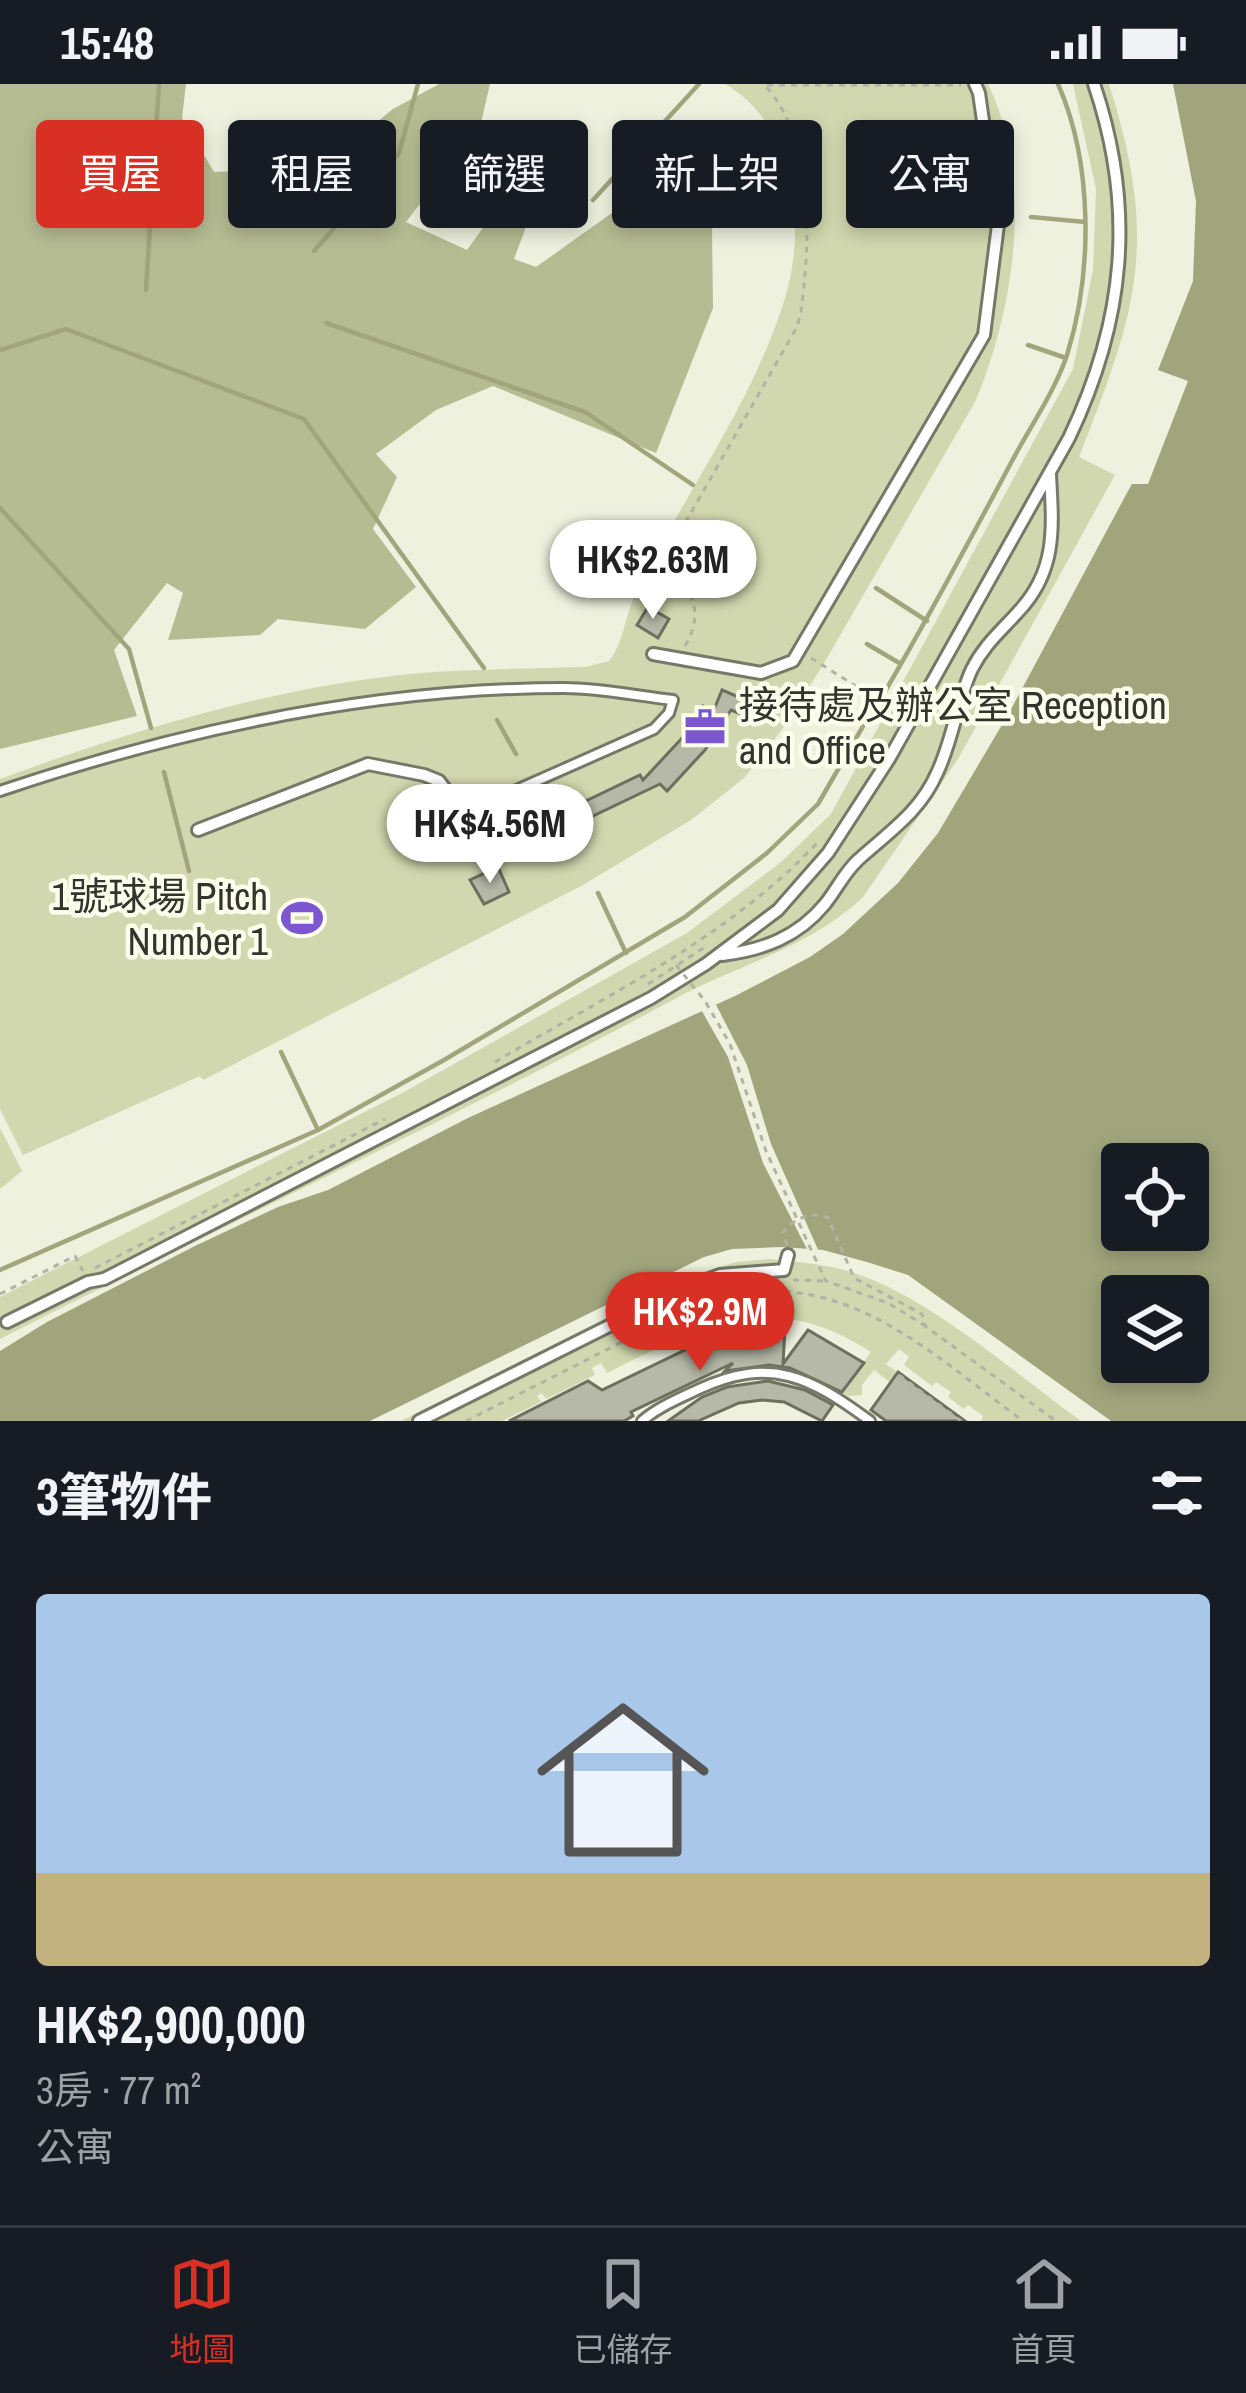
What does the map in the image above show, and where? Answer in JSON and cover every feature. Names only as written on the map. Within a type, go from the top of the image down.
[{"type":"street","points":[[653,653],[761,674],[782,668],[800,651],[985,335],[998,225],[975,84]]},
{"type":"street","points":[[8,1322],[86,1277],[104,1279],[651,998],[719,956],[795,895],[847,826],[919,706],[1082,411],[1105,350],[1118,277],[1119,199],[1107,123],[1094,84]]},
{"type":"street","points":[[719,956],[757,951],[793,933],[816,914],[845,873],[900,826],[928,792],[970,674],[1048,568],[1054,535],[1049,472]]},
{"type":"street","points":[[198,830],[368,764],[424,775],[440,781],[449,794]]},
{"type":"street","points":[[419,1421],[681,1290],[721,1275],[784,1270],[788,1255]]},
{"type":"lane","points":[[0,791],[155,745],[267,719],[431,694],[568,688],[673,700],[669,713],[653,729],[460,815]]},
{"type":"lane","points":[[642,1421],[725,1377],[769,1372],[798,1376],[824,1388],[870,1421]]},
{"type":"path","points":[[765,84],[975,84]]},
{"type":"path","points":[[678,658],[696,628],[698,613],[674,556],[676,539],[801,313],[807,222],[803,176],[791,130],[779,101],[765,84]]},
{"type":"path","points":[[800,651],[889,707]]},
{"type":"path","points":[[483,1070],[721,927],[787,874],[827,833]]},
{"type":"path","points":[[652,979],[682,961]]},
{"type":"path","points":[[676,965],[705,1001],[730,1045],[766,1151],[826,1281],[889,1303],[1056,1421]]},
{"type":"path","points":[[0,1294],[75,1256],[86,1277],[399,1112]]},
{"type":"path","points":[[788,1255],[783,1232],[821,1215],[832,1224],[850,1273],[864,1285],[911,1306],[922,1314],[925,1325]]},
{"type":"path","points":[[466,1421],[693,1306],[767,1290],[815,1294],[868,1312],[1023,1421]]},
{"type":"path","points":[[899,1375],[962,1421]]},
{"type":"shaded area","points":[[0,84],[186,84],[183,120],[36,120],[36,228],[204,228],[204,155],[214,172],[228,171],[228,228],[396,228],[396,120],[379,120],[439,84],[490,84],[482,120],[420,120],[420,204],[406,222],[467,250],[483,228],[526,228],[514,259],[536,267],[612,213],[612,228],[712,228],[713,308],[656,453],[493,386],[436,410],[376,454],[397,477],[373,529],[416,587],[365,629],[278,619],[260,635],[168,640],[183,593],[167,583],[114,650],[137,716],[0,749]]},
{"type":"shaded area","points":[[725,84],[988,84],[1002,120],[846,120],[846,228],[1014,228],[1014,191],[1015,201],[1014,242],[1009,284],[976,400],[783,728],[744,778],[691,820],[583,885],[203,1080],[200,1076],[23,1155],[0,1109],[0,779],[150,728],[305,690],[410,674],[585,667],[609,661],[645,573],[760,364],[785,298],[795,228],[822,228],[822,120],[764,120]]},
{"type":"shaded area","points":[[1073,84],[1109,84],[1134,188],[1137,232],[1128,315],[1079,457],[1115,475],[958,759],[863,897],[795,943],[696,988],[0,1339],[0,1297],[404,1092],[687,933],[780,863],[831,814],[1073,369],[1093,270],[1096,189]]},
{"type":"shaded area","points":[[1173,84],[1246,84],[1246,1421],[1111,1421],[908,1275],[823,1250],[782,1247],[732,1249],[704,1257],[370,1421],[0,1421],[0,1351],[47,1322],[195,1246],[278,1207],[328,1190],[468,1118],[735,996],[810,957],[843,934],[898,883],[938,833],[1009,713],[1132,484],[1148,484],[1188,381],[1158,370],[1193,281],[1196,201]]},
{"type":"shaded area","points":[[0,1128],[22,1171],[0,1189]]},
{"type":"shaded area","points":[[771,1259],[836,1268],[898,1292],[963,1332],[1081,1421],[981,1421],[983,1416],[968,1405],[964,1409],[948,1397],[951,1392],[936,1382],[932,1386],[904,1365],[909,1357],[899,1349],[886,1364],[898,1373],[891,1383],[874,1370],[862,1385],[862,1395],[848,1396],[842,1392],[871,1352],[835,1332],[769,1317],[706,1328],[607,1373],[601,1363],[592,1368],[595,1375],[546,1399],[542,1393],[537,1396],[541,1402],[502,1421],[401,1421],[693,1275],[737,1262]]},
{"type":"pier","points":[[713,999],[747,1065],[771,1144],[820,1254],[810,1255],[763,1163],[728,1057],[699,1006]]},
{"type":"building","points":[[648,607],[669,619],[658,638],[637,625]]},
{"type":"building","points":[[722,690],[746,700],[741,714],[731,710],[705,750],[667,791],[660,784],[520,857],[511,837],[640,775],[643,780],[683,737],[703,706],[713,712]]},
{"type":"building","points":[[498,867],[509,892],[484,904],[470,880]]},
{"type":"building","points":[[785,1328],[783,1364],[808,1330],[864,1363],[842,1392],[790,1368],[769,1365],[725,1371],[733,1363],[631,1412],[633,1416],[624,1421],[509,1421],[588,1381],[602,1390],[714,1336]]},
{"type":"building","points":[[898,1372],[965,1421],[886,1421],[871,1410]]},
{"type":"building","points":[[768,1381],[805,1390],[833,1405],[822,1421],[784,1402],[762,1400],[739,1403],[698,1421],[668,1421],[702,1397],[727,1387]]},
{"type":"waterway","points":[[146,290],[159,84]]},
{"type":"waterway","points":[[314,251],[399,153],[418,84]]},
{"type":"waterway","points":[[593,200],[699,84]]},
{"type":"waterway","points":[[883,695],[1067,355],[1081,289],[1085,218],[1078,148],[1058,84]]},
{"type":"waterway","points":[[1031,217],[1085,222]]},
{"type":"waterway","points":[[326,323],[585,412],[693,485]]},
{"type":"waterway","points":[[0,350],[66,329],[304,419],[484,668]]},
{"type":"waterway","points":[[1028,345],[1066,358]]},
{"type":"waterway","points":[[0,508],[129,649],[151,728]]},
{"type":"waterway","points":[[876,588],[927,621]]},
{"type":"waterway","points":[[867,644],[901,664]]},
{"type":"waterway","points":[[0,1270],[318,1130],[685,917],[767,853],[818,804],[873,709]]},
{"type":"waterway","points":[[497,720],[516,754]]},
{"type":"waterway","points":[[164,772],[189,871]]},
{"type":"waterway","points":[[598,893],[626,953]]},
{"type":"waterway","points":[[281,1052],[317,1128]]},
{"type":"place","name":"接待處及辦公室 Reception and Office","points":[[705,727]]},
{"type":"place","name":"1號球場 Pitch Number 1","points":[[302,918]]}]
